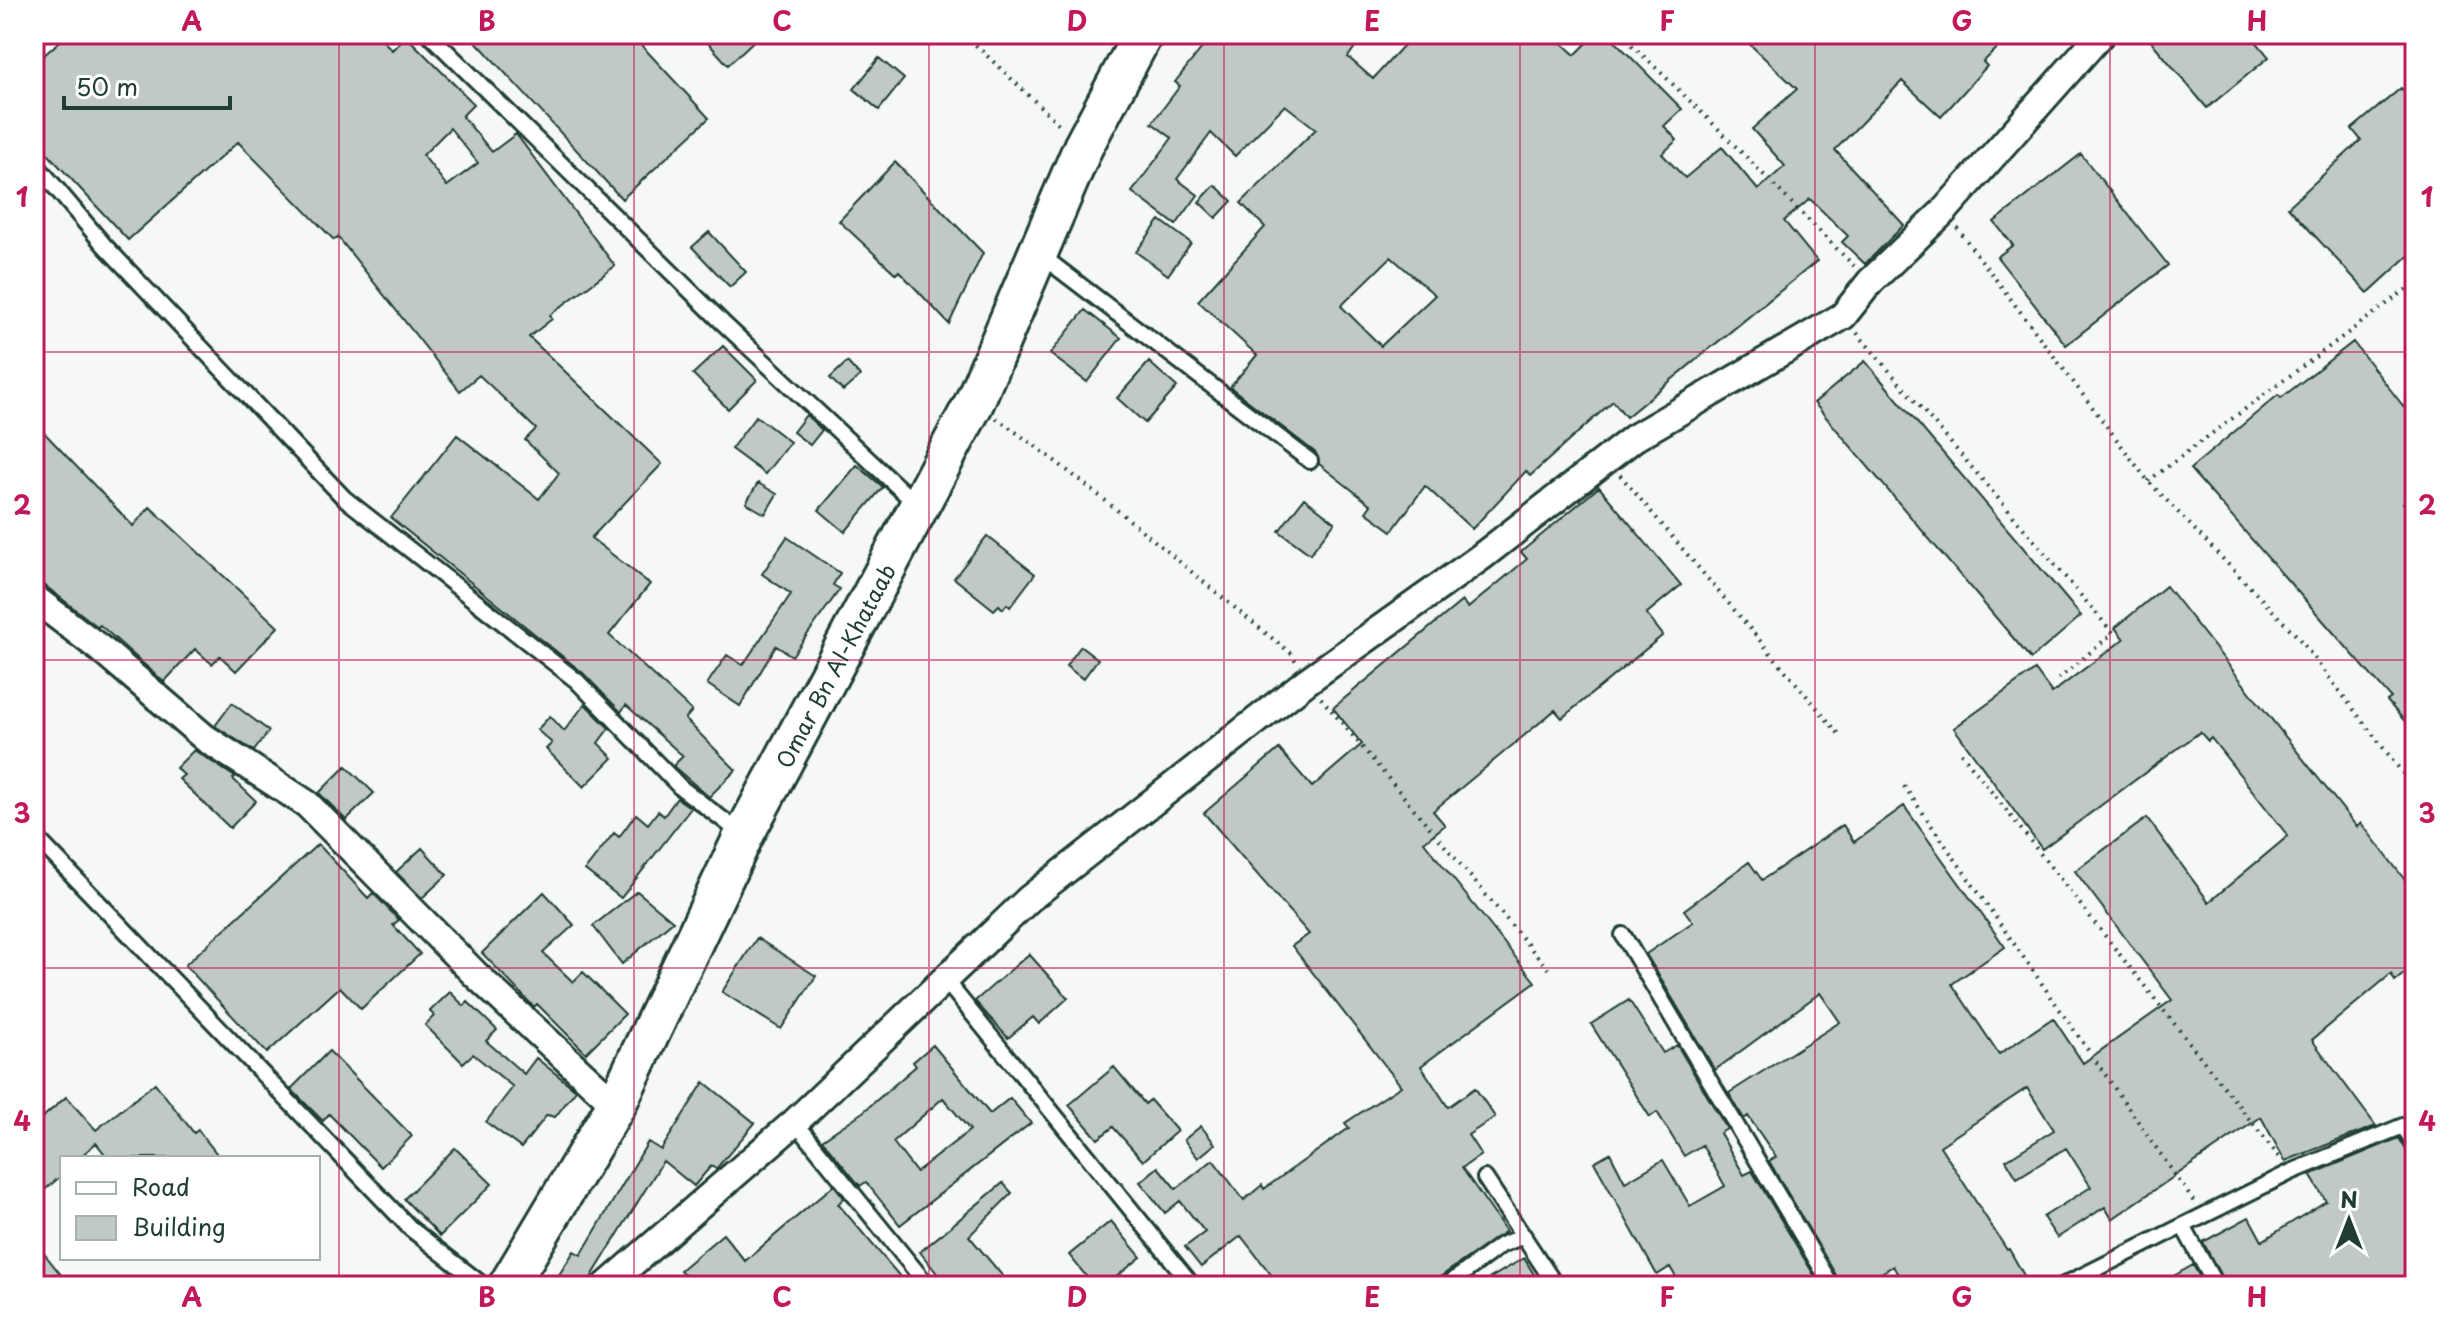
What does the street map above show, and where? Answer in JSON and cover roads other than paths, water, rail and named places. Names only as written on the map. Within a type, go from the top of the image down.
[{"type":"main road","name":"Omar Bn Al-Khataab","points":[[508,1286],[616,1105],[744,835],[974,403],[1083,147],[1143,34]]},
{"type":"street","points":[[606,1286],[795,1122],[1029,899],[1307,681],[1608,461],[1634,438],[1843,316],[1870,282],[1944,211],[2101,34]]},
{"type":"street","points":[[34,598],[107,654],[205,738],[307,804],[477,976],[616,1105]]},
{"type":"lane","points":[[429,34],[723,323],[918,506]]},
{"type":"lane","points":[[34,162],[104,245],[344,498],[577,681],[680,787],[744,835]]},
{"type":"lane","points":[[1038,253],[1310,461]]},
{"type":"lane","points":[[34,835],[411,1229],[484,1286]]},
{"type":"lane","points":[[1623,935],[1832,1286]]},
{"type":"lane","points":[[945,980],[1193,1286]]},
{"type":"lane","points":[[795,1122],[928,1286]]},
{"type":"lane","points":[[2062,1286],[2184,1228],[2291,1172],[2403,1126],[2415,1144]]},
{"type":"lane","points":[[1485,1178],[1556,1286]]},
{"type":"lane","points":[[2184,1228],[2216,1286]]},
{"type":"lane","points":[[1446,1286],[1501,1245],[1524,1236]]}]
